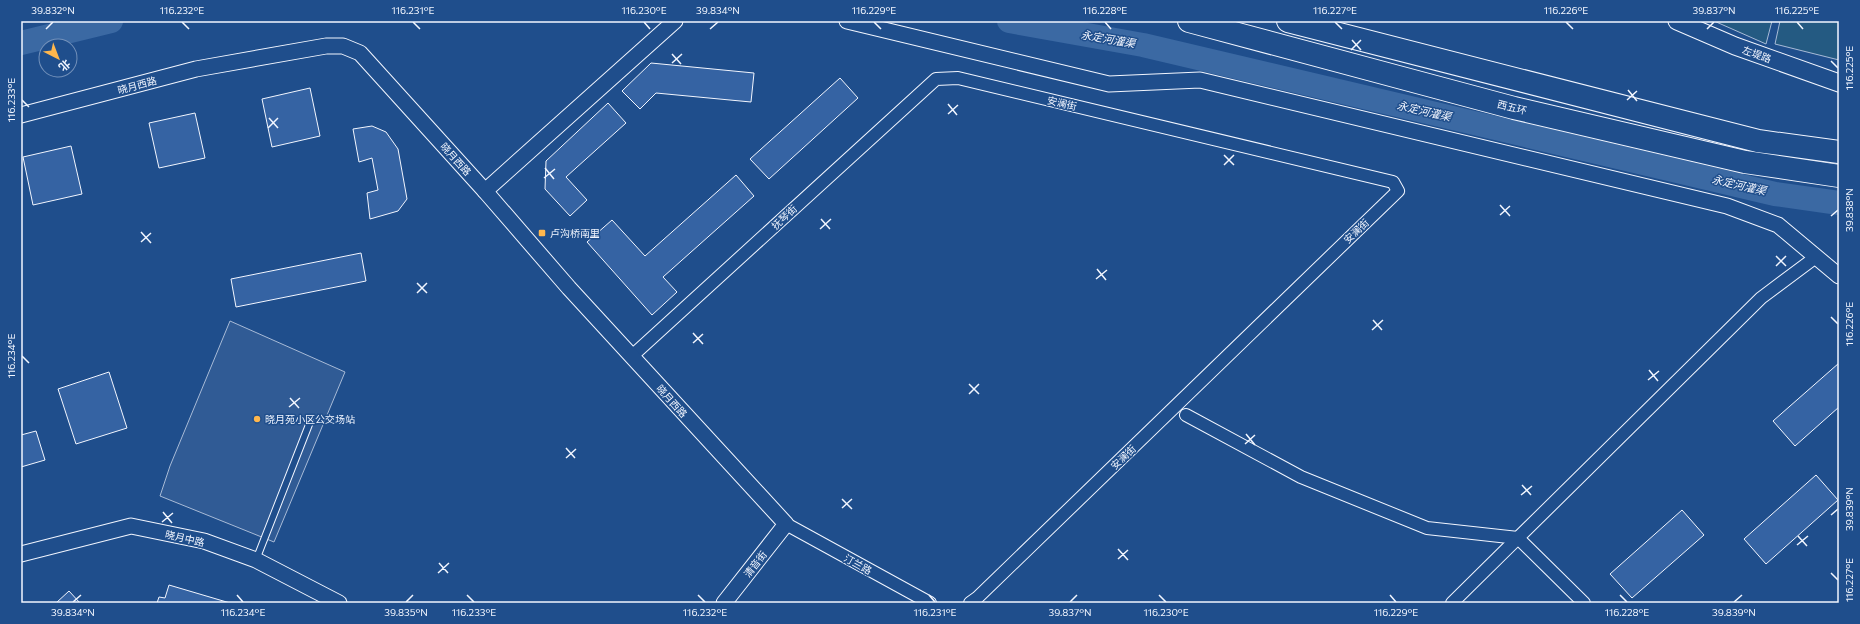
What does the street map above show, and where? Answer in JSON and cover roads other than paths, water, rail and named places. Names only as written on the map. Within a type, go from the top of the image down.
[{"type":"highway","name":"西五环","points":[[1189,21],[1522,110],[1745,162],[1839,176]]},
{"type":"highway","points":[[1288,21],[1758,141],[1839,152]]},
{"type":"main road","name":"左堤路","points":[[1677,21],[1735,46],[1839,83]]},
{"type":"street","points":[[484,191],[675,21]]},
{"type":"street","points":[[847,21],[1109,84],[1200,80],[1719,204],[1778,225],[1839,276]]},
{"type":"street","name":"晓月西路","points":[[21,115],[196,69],[326,46],[343,46],[360,53],[632,356],[786,524]]},
{"type":"street","name":"安澜街","points":[[936,79],[958,78],[1373,177],[1393,182],[1398,191],[977,598],[970,603]]},
{"type":"street","name":"抚琴街","points":[[632,356],[936,79]]},
{"type":"street","points":[[1452,603],[1761,298],[1816,257]]},
{"type":"street","points":[[1186,415],[1301,477],[1427,528],[1518,538],[1584,603]]},
{"type":"street","name":"清音街","points":[[724,603],[786,524]]},
{"type":"street","name":"汀兰路","points":[[786,524],[930,603]]},
{"type":"street","name":"晓月中路","points":[[21,554],[131,526],[204,541],[256,560],[319,598],[339,603]]},
{"type":"lane","points":[[256,560],[310,422]]},
{"type":"waterway","name":"永定河灌渠","points":[[21,43],[111,21]]},
{"type":"waterway","name":"永定河灌渠","points":[[1009,21],[1143,45],[1775,194],[1839,203]]},
{"type":"place","name":"卢沟桥南里","points":[[542,233]]},
{"type":"place","name":"晓月苑小区公交场站","points":[[257,419]]}]
